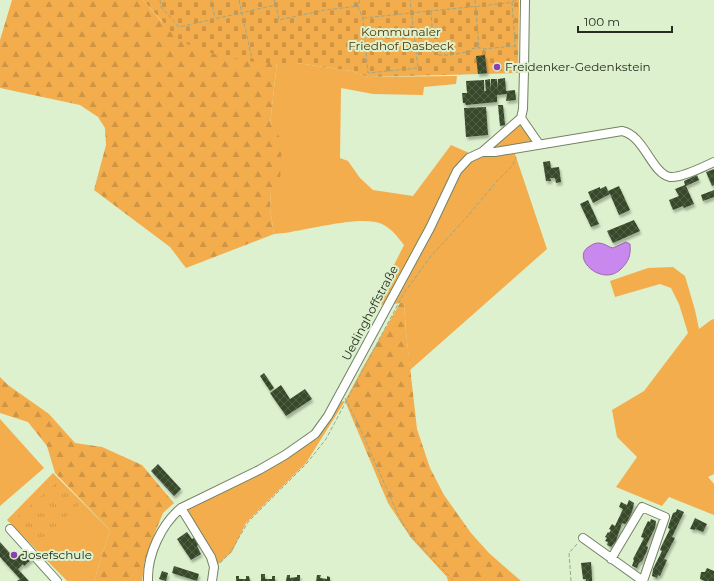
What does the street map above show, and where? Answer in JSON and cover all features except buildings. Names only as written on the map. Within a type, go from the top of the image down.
[{"type":"street","points":[[525,0],[523,109],[521,118],[539,144]]},
{"type":"street","name":"Uedinghoffstraße","points":[[148,581],[150,563],[165,525],[172,515],[181,508],[259,470],[315,434],[328,416],[430,228],[457,171],[469,158],[482,152],[521,118]]},
{"type":"street","points":[[482,152],[495,152],[622,131],[628,132],[635,137],[663,174],[670,177],[684,175],[714,162]]},
{"type":"street","points":[[583,538],[611,559],[643,581],[665,517],[642,507],[611,559]]},
{"type":"street","points":[[181,508],[211,557],[214,567],[212,581]]},
{"type":"street","points":[[10,530],[57,581]]},
{"type":"path","points":[[160,0],[161,7],[179,27],[275,6]]},
{"type":"path","points":[[211,0],[215,19]]},
{"type":"path","points":[[239,0],[252,59]]},
{"type":"path","points":[[274,0],[279,20],[325,10],[358,6]]},
{"type":"path","points":[[360,0],[358,6],[363,18],[368,73],[418,68],[410,0]]},
{"type":"path","points":[[474,0],[479,48]]},
{"type":"path","points":[[363,18],[512,2],[516,0]]},
{"type":"path","points":[[512,2],[517,61]]},
{"type":"path","points":[[430,11],[432,27]]},
{"type":"path","points":[[438,55],[450,55],[472,51],[472,49],[479,48],[515,46]]},
{"type":"path","points":[[214,567],[230,553],[248,522],[307,463],[326,439],[404,293],[431,256],[513,165],[520,148]]},
{"type":"path","points":[[340,393],[347,400],[400,519],[429,555],[454,581]]},
{"type":"path","points":[[571,581],[569,553],[583,538]]},
{"type":"green space","points":[[12,0],[143,0],[162,22],[261,63],[277,62],[270,124],[282,140],[280,185],[271,190],[270,208],[274,234],[186,268],[170,247],[94,190],[106,145],[105,128],[98,117],[80,105],[0,88],[0,40]]},
{"type":"green space","name":"Kommunaler Friedhof Dasbeck","points":[[143,0],[519,0],[518,73],[368,77],[351,71],[297,63],[261,63],[229,58],[196,49],[177,38]]},
{"type":"green space","points":[[277,62],[297,63],[351,71],[368,77],[457,76],[456,84],[424,87],[423,95],[373,94],[341,88],[340,158],[348,161],[360,178],[373,190],[413,196],[451,145],[467,152],[474,158],[514,151],[547,249],[410,370],[404,303],[377,305],[404,245],[389,228],[374,222],[352,221],[274,234],[270,208],[270,124]]},
{"type":"green space","points":[[518,125],[525,125],[532,141],[530,144],[494,148],[494,145]]},
{"type":"green space","points":[[673,267],[685,276],[699,329],[714,319],[714,474],[708,477],[714,484],[714,515],[669,497],[662,506],[616,487],[637,457],[617,437],[612,410],[644,391],[688,333],[679,304],[671,288],[660,284],[615,297],[610,281],[648,268]]},
{"type":"green space","points":[[400,303],[404,303],[417,429],[430,468],[444,495],[471,533],[489,553],[521,581],[448,581],[447,577],[411,538],[388,503],[345,401]]},
{"type":"green space","points":[[0,377],[8,385],[49,414],[75,443],[102,447],[142,465],[174,503],[163,513],[156,530],[145,560],[142,581],[94,581],[110,530],[55,473],[47,446],[28,422],[0,413]]},
{"type":"green space","points":[[345,401],[306,463],[246,523],[232,552],[216,566],[186,509],[301,448],[338,402]]},
{"type":"green space","points":[[0,419],[44,468],[0,506]]},
{"type":"green space","points":[[53,473],[110,530],[94,581],[67,581],[7,520]]},
{"type":"green space","points":[[57,482],[79,505],[37,543],[14,520]]},
{"type":"shaded area","points":[[626,242],[630,244],[629,258],[621,269],[613,274],[605,275],[597,273],[590,269],[583,257],[585,251],[596,243],[601,243],[613,248]]},
{"type":"place","name":"Freidenker-Gedenkstein","points":[[497,67]]},
{"type":"place","name":"Josefschule","points":[[14,555]]}]
